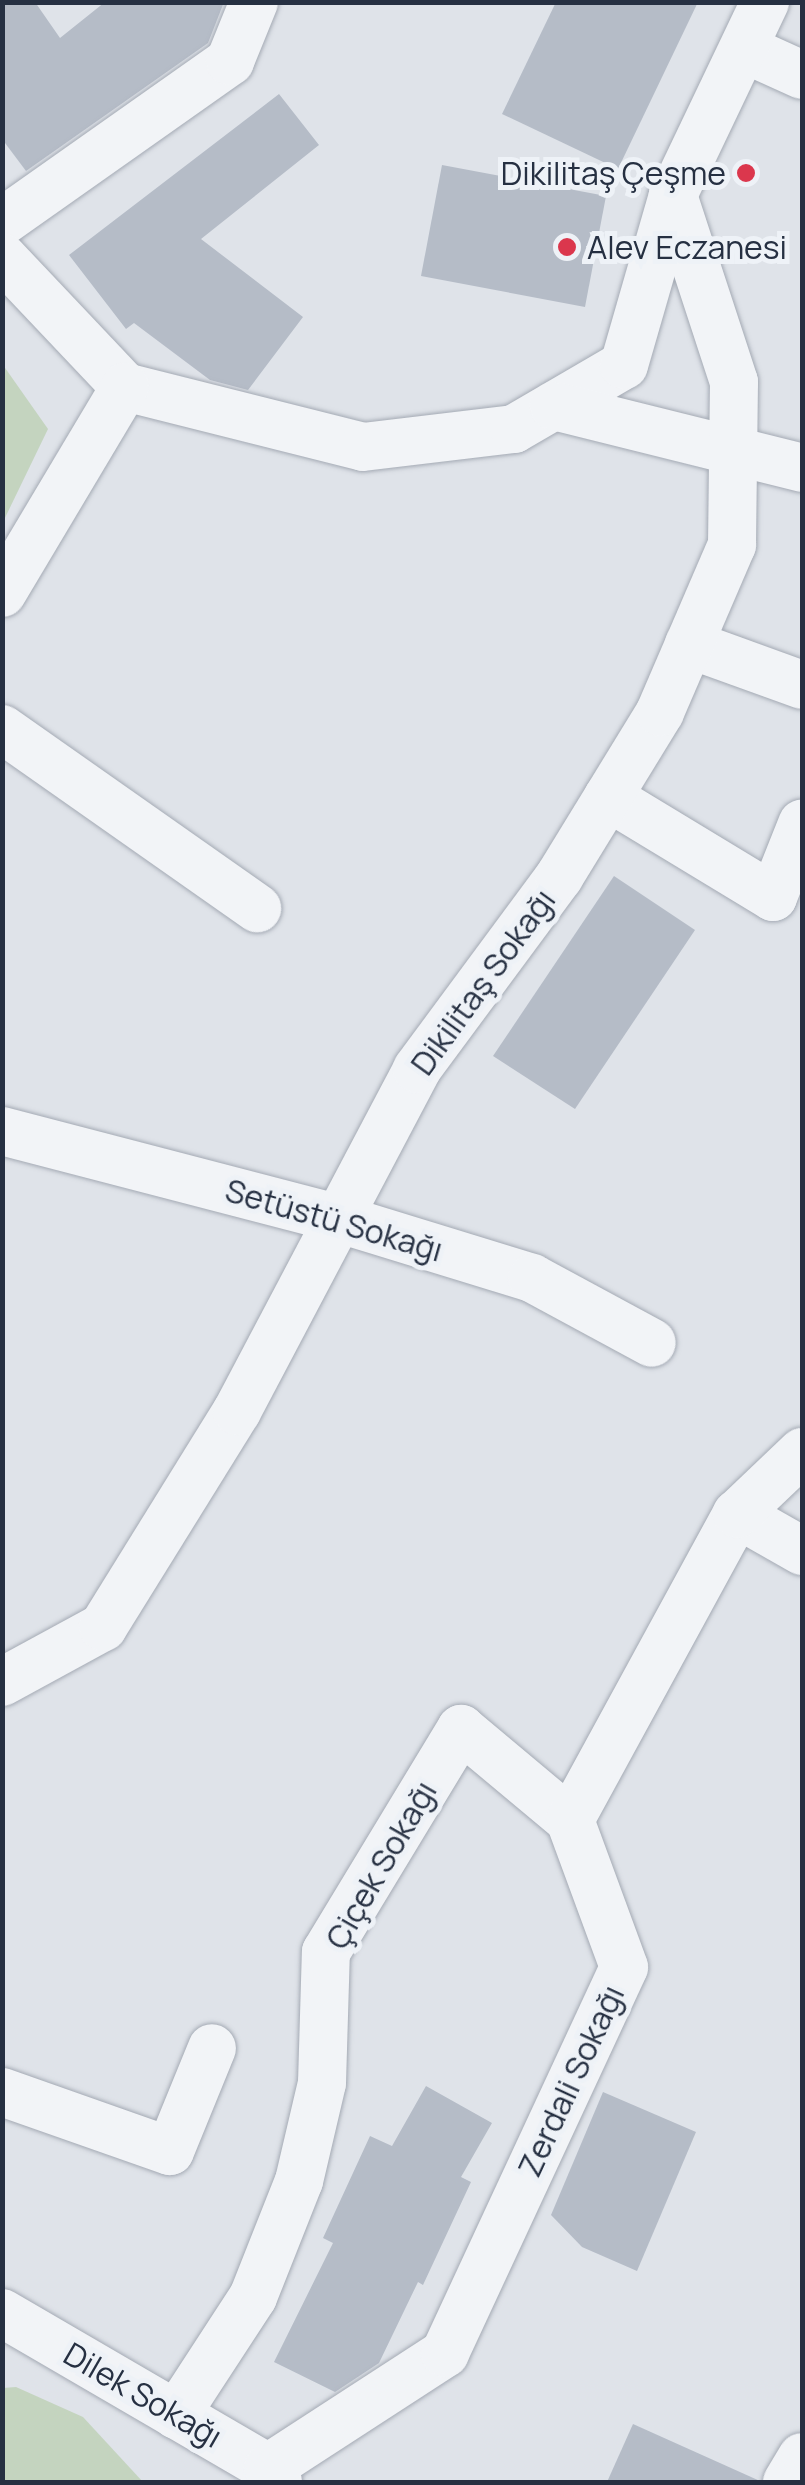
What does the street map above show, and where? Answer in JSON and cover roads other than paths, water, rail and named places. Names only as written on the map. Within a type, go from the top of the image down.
[{"type":"street","points":[[2,222],[230,60],[254,2]]},
{"type":"street","points":[[739,2],[748,50]]},
{"type":"street","points":[[2,257],[125,387],[364,447],[514,429],[624,365],[673,195],[748,50],[766,2]]},
{"type":"street","points":[[748,50],[802,75]]},
{"type":"street","name":"Dikilitaş Sokağı","points":[[2,1682],[104,1628],[236,1411],[417,1069],[559,876],[660,712],[732,545],[734,382],[673,195]]},
{"type":"street","points":[[2,593],[125,387]]},
{"type":"street","points":[[554,406],[733,455],[802,468]]},
{"type":"street","points":[[689,644],[802,685]]},
{"type":"street","points":[[2,729],[257,908]]},
{"type":"street","points":[[608,797],[772,898],[802,824]]},
{"type":"street","name":"Setüstü Sokağı","points":[[2,1130],[337,1218],[532,1278],[652,1343]]},
{"type":"street","points":[[570,1820],[737,1514],[802,1452]]},
{"type":"street","points":[[737,1514],[802,1551]]},
{"type":"street","name":"Çiçek Sokağı","points":[[176,2414],[253,2297],[299,2181],[322,2083],[326,1952],[462,1729],[570,1820]]},
{"type":"street","name":"Zerdali Sokağı","points":[[273,2475],[446,2353],[624,1967],[570,1820]]},
{"type":"street","points":[[2,2092],[170,2151],[212,2048]]},
{"type":"street","name":"Dilek Sokağı","points":[[2,2313],[273,2475]]},
{"type":"street","points":[[787,2482],[802,2457]]},
{"type":"place","name":"Dikilitaş Çeşme","points":[[746,173]]},
{"type":"place","name":"Alev Eczanesi","points":[[567,247]]}]
